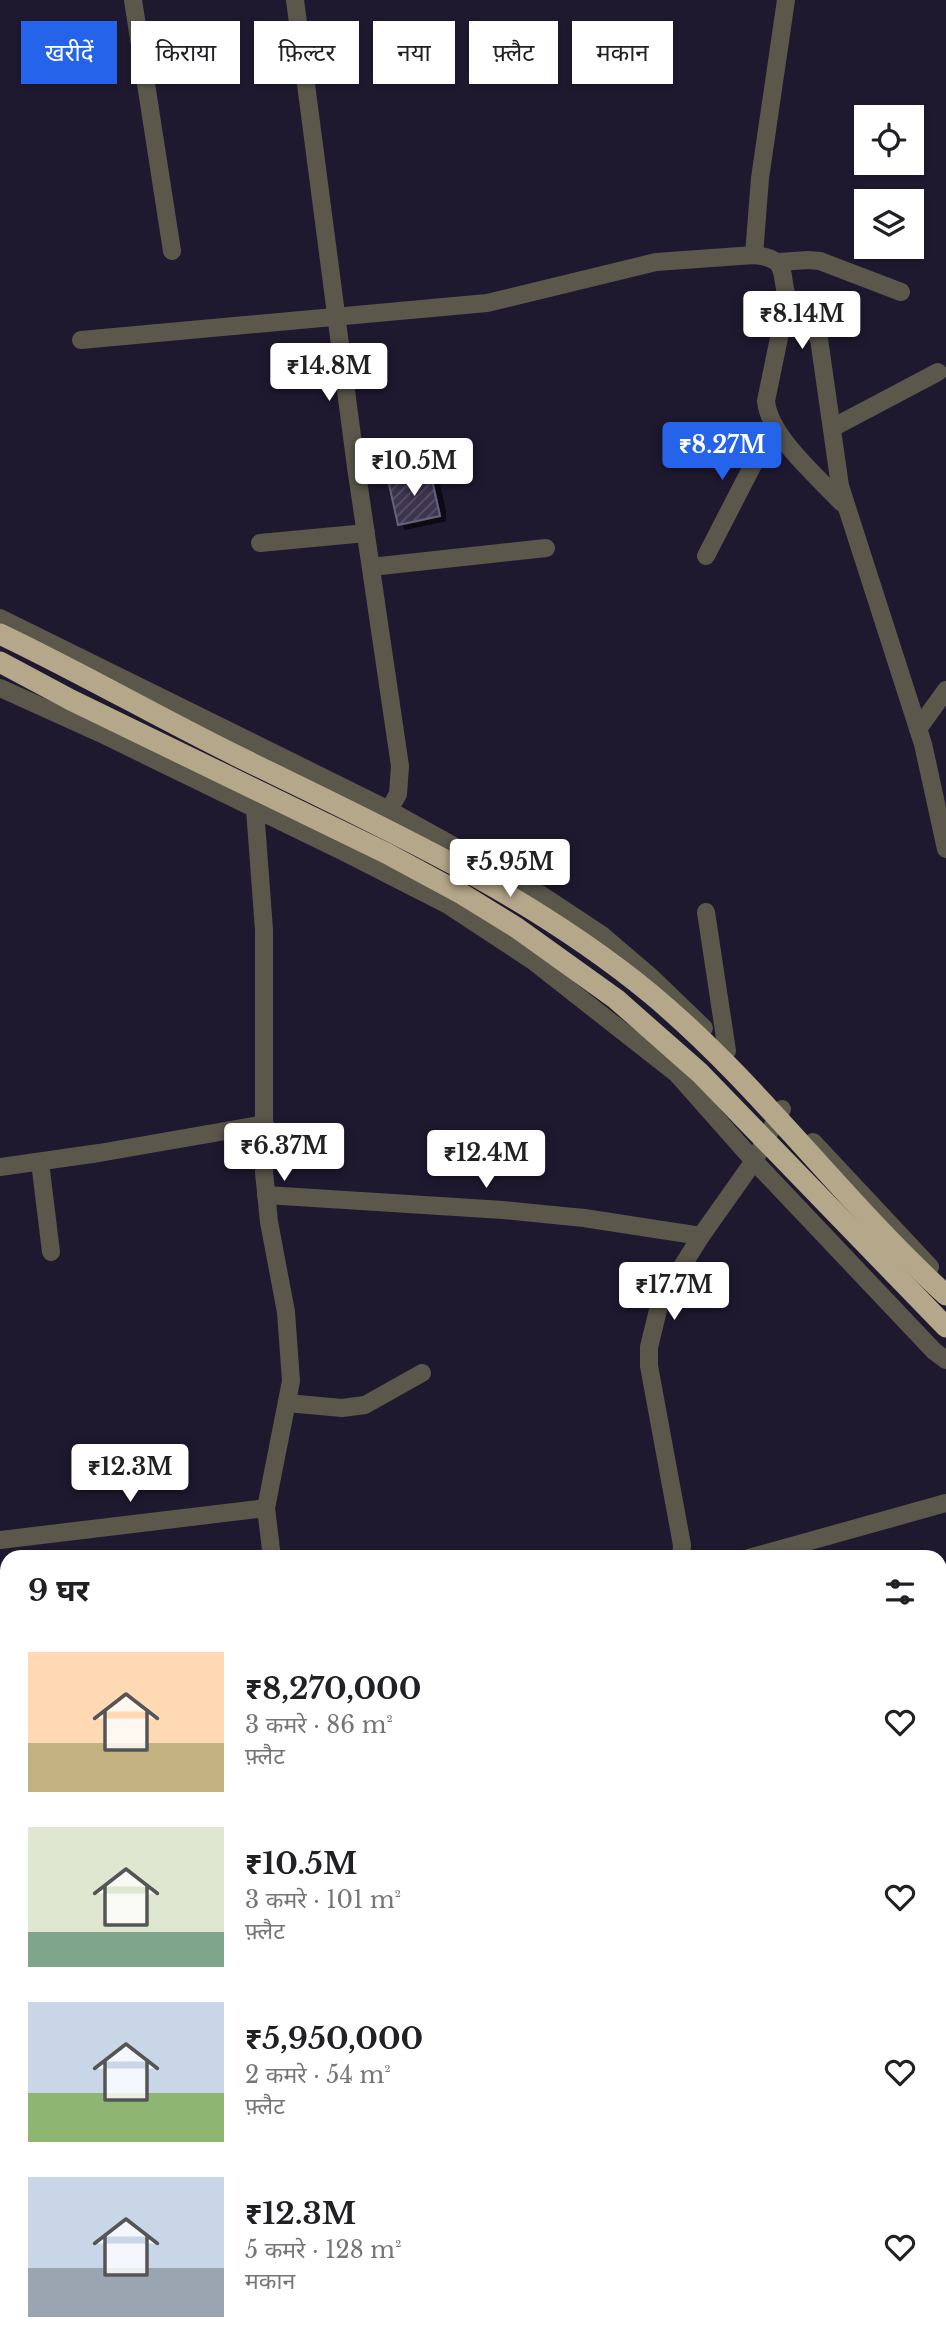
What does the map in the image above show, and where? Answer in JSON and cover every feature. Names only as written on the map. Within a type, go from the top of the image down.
[{"type":"highway","points":[[0,634],[233,755],[453,862],[561,927],[650,994],[723,1060],[888,1240],[946,1295]]},
{"type":"highway","points":[[0,662],[71,700],[386,853],[463,894],[527,935],[616,999],[700,1073],[946,1327]]},
{"type":"street","points":[[133,0],[172,251]]},
{"type":"street","points":[[295,0],[400,766],[398,794],[389,810]]},
{"type":"street","points":[[754,255],[760,178],[786,0]]},
{"type":"street","points":[[81,340],[486,303],[656,262],[754,255],[768,256],[779,262],[820,261],[901,292]]},
{"type":"street","points":[[779,262],[792,309],[812,326],[819,339],[845,506],[918,729],[946,849]]},
{"type":"street","points":[[788,299],[766,401],[767,412],[773,426],[845,506]]},
{"type":"street","points":[[832,428],[939,372]]},
{"type":"street","points":[[706,556],[773,426]]},
{"type":"street","points":[[260,543],[366,533]]},
{"type":"street","points":[[371,567],[546,548]]},
{"type":"street","points":[[0,618],[389,810],[540,894],[601,935],[650,976],[727,1051],[946,1281]]},
{"type":"street","points":[[0,688],[102,734],[447,905],[533,961],[677,1074],[754,1161],[933,1350],[946,1360]]},
{"type":"street","points":[[918,729],[946,690]]},
{"type":"street","points":[[255,809],[264,930],[266,1195],[289,1333],[291,1381],[266,1508],[271,1550]]},
{"type":"street","points":[[706,912],[727,1051]]},
{"type":"street","points":[[682,1550],[649,1366],[649,1347],[660,1302],[701,1236],[754,1161],[782,1109]]},
{"type":"street","points":[[0,1167],[265,1124]]},
{"type":"street","points":[[40,1162],[51,1252]]},
{"type":"street","points":[[266,1195],[503,1210],[584,1218],[701,1236]]},
{"type":"street","points":[[287,1403],[342,1408],[365,1405],[422,1373]]},
{"type":"street","points":[[813,1549],[946,1503]]},
{"type":"street","points":[[0,1540],[266,1508]]},
{"type":"building","points":[[430,471],[440,516],[398,525],[388,480]]}]
